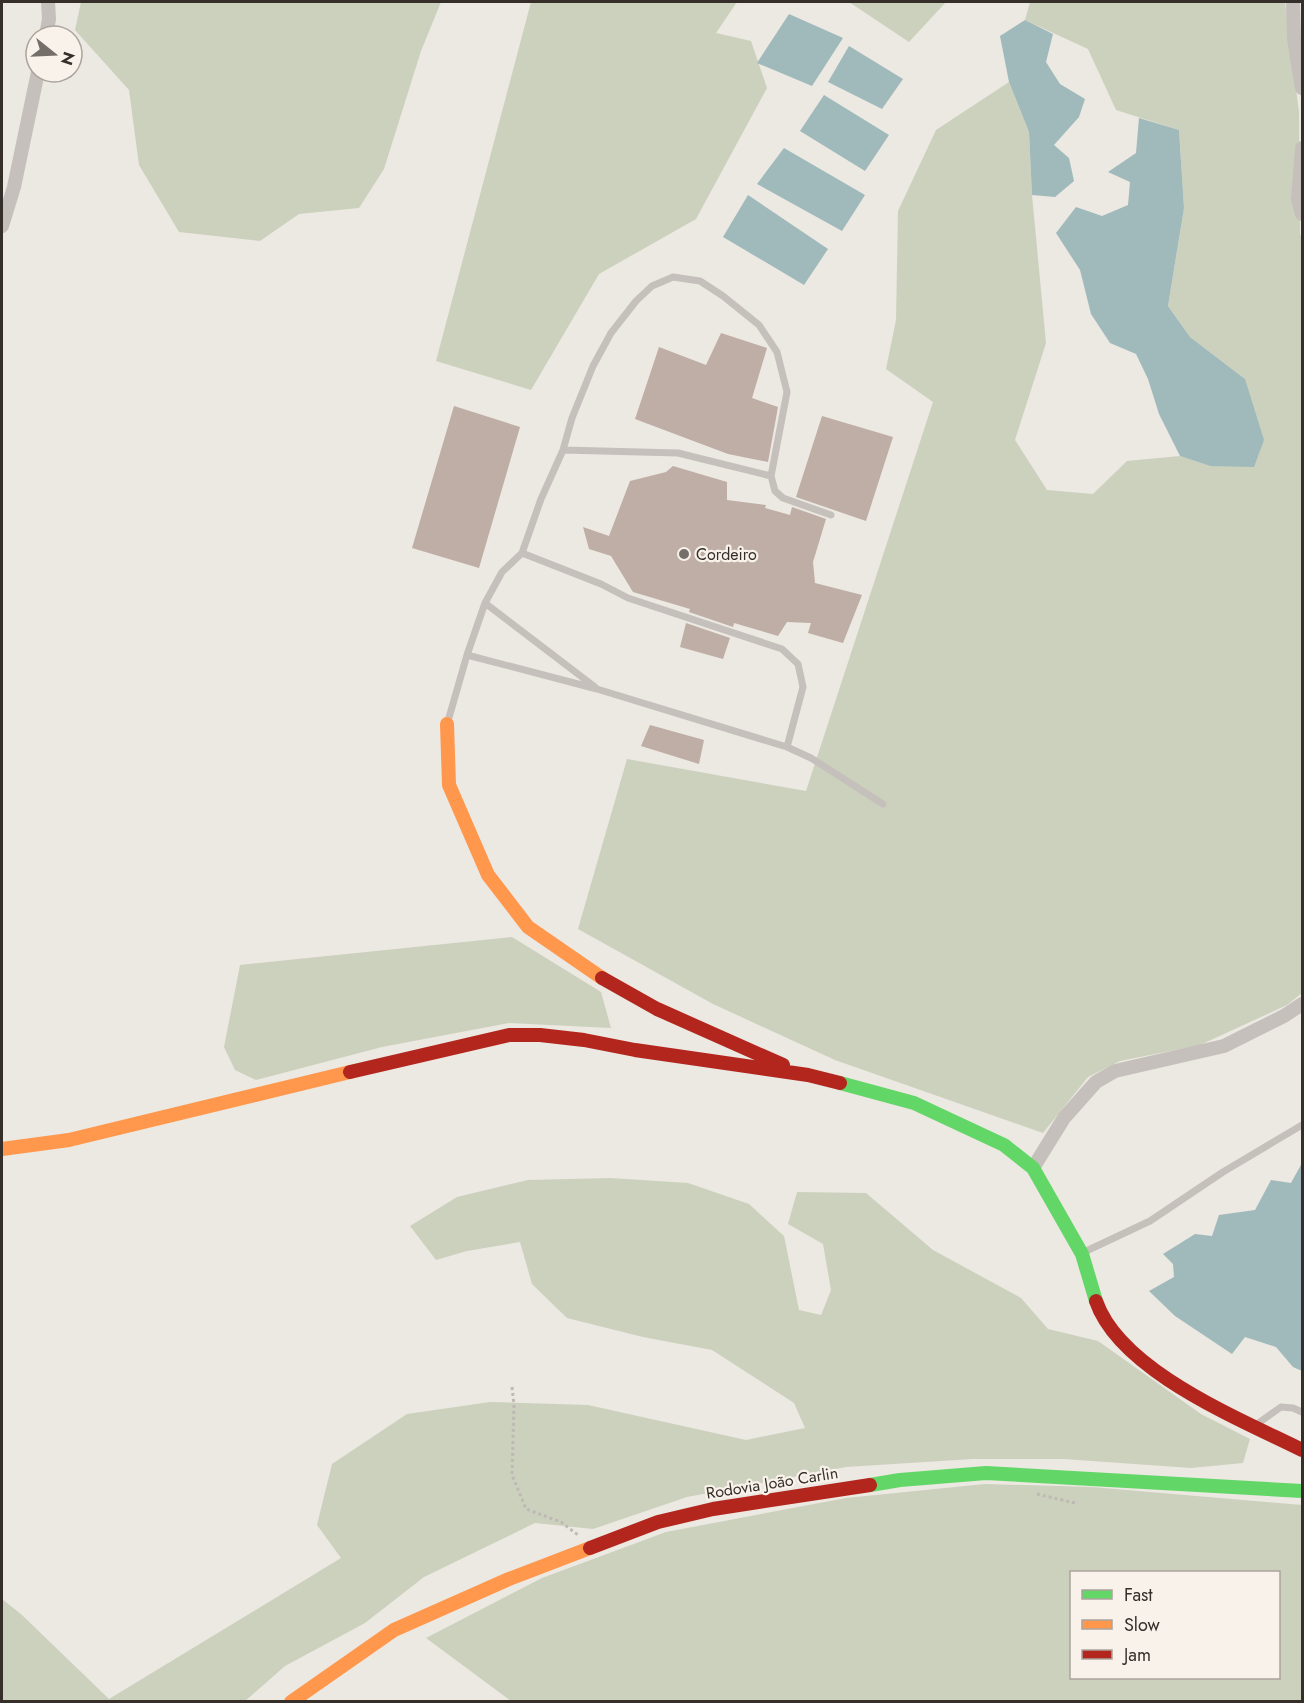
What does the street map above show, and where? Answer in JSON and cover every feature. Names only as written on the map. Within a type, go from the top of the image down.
[{"type":"street","points":[[48,2],[48,24]]},
{"type":"street","points":[[1293,2],[1294,39],[1302,88]]},
{"type":"street","points":[[2,226],[14,187],[35,84]]},
{"type":"street","points":[[1302,148],[1298,199],[1302,214]]},
{"type":"street","points":[[447,724],[449,785],[488,875],[528,927],[588,970],[657,1009],[808,1075]]},
{"type":"street","points":[[1032,1168],[1064,1118],[1096,1082],[1115,1071],[1224,1046],[1284,1016],[1302,1004]]},
{"type":"street","points":[[2,1149],[69,1140],[509,1035],[540,1035],[584,1040],[808,1075],[914,1103],[1004,1145],[1032,1168],[1082,1254],[1097,1305],[1112,1329],[1135,1356],[1195,1396],[1302,1450]]},
{"type":"street","name":"Rodovia João Carlin","points":[[291,1701],[394,1630],[509,1579],[658,1522],[712,1509],[900,1480],[986,1473],[1302,1491]]},
{"type":"lane","points":[[447,724],[485,603],[502,572],[522,553],[593,366],[611,333],[636,301],[652,286],[674,277],[700,280],[759,325],[777,352],[788,392],[771,476],[775,491],[783,498],[831,515]]},
{"type":"lane","points":[[563,450],[678,453],[771,476]]},
{"type":"lane","points":[[522,553],[601,584],[628,598],[782,649],[798,664],[802,687],[787,747]]},
{"type":"lane","points":[[485,603],[597,689]]},
{"type":"lane","points":[[467,656],[597,689],[787,747],[811,758],[883,804]]},
{"type":"lane","points":[[1082,1254],[1150,1221],[1223,1172],[1302,1125]]},
{"type":"lane","points":[[1255,1426],[1281,1407],[1293,1408],[1302,1412]]},
{"type":"path","points":[[512,1387],[514,1405],[512,1475],[526,1509],[561,1522],[594,1547]]},
{"type":"green space","points":[[81,2],[441,2],[421,51],[384,169],[359,208],[299,214],[260,241],[179,232],[139,165],[129,90],[84,40],[84,24],[76,24]]},
{"type":"green space","points":[[531,2],[737,2],[716,33],[751,41],[767,88],[696,219],[599,274],[531,390],[436,361]]},
{"type":"green space","points":[[849,2],[946,2],[909,42]]},
{"type":"green space","points":[[1030,2],[1285,2],[1299,112],[1300,235],[1302,237],[1302,993],[1287,1005],[1200,1045],[1120,1061],[1088,1077],[1043,1133],[835,1060],[713,1004],[578,929],[627,759],[806,791],[933,402],[886,369],[896,320],[898,211],[936,130],[1009,82],[1029,132],[1032,195],[1046,343],[1015,440],[1047,490],[1093,494],[1127,461],[1180,456],[1210,466],[1245,379],[1190,337],[1168,306],[1184,208],[1179,130],[1116,110],[1088,49],[1025,20]]},
{"type":"green space","points":[[512,937],[601,992],[611,1028],[509,1023],[382,1047],[256,1080],[235,1070],[224,1047],[240,965]]},
{"type":"green space","points":[[610,1178],[688,1183],[749,1204],[784,1236],[799,1310],[821,1315],[831,1290],[823,1244],[788,1224],[797,1192],[866,1193],[933,1250],[1021,1298],[1048,1329],[1098,1341],[1201,1414],[1250,1439],[1243,1463],[1191,1468],[1064,1459],[973,1459],[846,1467],[687,1497],[593,1529],[535,1523],[424,1577],[365,1623],[285,1666],[245,1701],[2,1701],[2,1599],[22,1615],[109,1699],[341,1558],[317,1525],[332,1464],[407,1414],[490,1402],[588,1405],[746,1440],[805,1428],[794,1403],[712,1350],[643,1337],[567,1318],[532,1284],[520,1242],[467,1251],[436,1260],[410,1226],[457,1197],[528,1180]]},
{"type":"green space","points":[[985,1484],[1092,1487],[1302,1505],[1302,1701],[511,1701],[426,1638],[542,1578],[666,1532],[846,1498]]},
{"type":"water","points":[[789,14],[843,38],[812,86],[757,63]]},
{"type":"water","points":[[1025,20],[1053,34],[1046,62],[1060,84],[1085,99],[1079,117],[1054,145],[1069,158],[1074,181],[1055,197],[1032,195],[1029,132],[1009,82],[1000,36]]},
{"type":"water","points":[[849,46],[903,79],[882,109],[828,82]]},
{"type":"water","points":[[824,95],[889,135],[865,171],[800,131]]},
{"type":"water","points":[[1139,118],[1179,130],[1184,208],[1168,306],[1190,337],[1245,379],[1264,440],[1254,467],[1210,466],[1180,456],[1159,414],[1148,379],[1136,354],[1110,343],[1091,314],[1080,270],[1056,233],[1076,207],[1102,216],[1128,205],[1130,182],[1108,172],[1136,153]]},
{"type":"water","points":[[784,148],[865,195],[842,231],[757,184]]},
{"type":"water","points":[[748,195],[828,249],[804,285],[723,237]]},
{"type":"water","points":[[1302,1163],[1302,1371],[1293,1367],[1276,1347],[1245,1337],[1232,1354],[1175,1316],[1149,1291],[1174,1277],[1173,1264],[1163,1254],[1195,1234],[1212,1236],[1219,1215],[1255,1210],[1271,1180],[1291,1183]]},
{"type":"building","points":[[721,333],[767,348],[752,398],[778,407],[768,462],[728,454],[635,419],[659,347],[706,365]]},
{"type":"building","points":[[454,406],[520,427],[479,568],[412,548]]},
{"type":"building","points":[[822,416],[893,437],[866,521],[796,497]]},
{"type":"building","name":"Cordeiro","points":[[673,466],[727,482],[727,500],[766,505],[765,508],[790,515],[792,507],[826,519],[813,562],[815,583],[862,595],[843,643],[808,633],[811,623],[787,622],[778,636],[734,623],[733,627],[689,612],[690,609],[633,592],[611,556],[589,549],[583,527],[609,536],[630,481],[666,472]]},
{"type":"building","points":[[686,623],[730,638],[723,659],[680,647]]},
{"type":"building","points":[[650,725],[704,740],[699,764],[641,746]]},
{"type":"traffic: fast","points":[[840,1083],[914,1103],[1004,1145],[1033,1168],[1082,1254],[1096,1301]]},
{"type":"traffic: fast","points":[[870,1485],[900,1480],[986,1473],[1302,1491]]},
{"type":"traffic: slow","points":[[447,724],[449,785],[488,875],[528,927],[602,978]]},
{"type":"traffic: slow","points":[[2,1149],[69,1140],[350,1072]]},
{"type":"traffic: slow","points":[[291,1702],[394,1630],[509,1579],[590,1548]]},
{"type":"traffic: jam","points":[[602,978],[657,1009],[783,1065]]},
{"type":"traffic: jam","points":[[350,1072],[509,1035],[540,1035],[808,1075],[840,1083]]},
{"type":"traffic: jam","points":[[1096,1301],[1109,1326],[1155,1371],[1216,1408],[1302,1450]]},
{"type":"traffic: jam","points":[[590,1548],[658,1522],[713,1509],[870,1485]]},
{"type":"place","name":"Cordeiro","points":[[684,554]]}]
